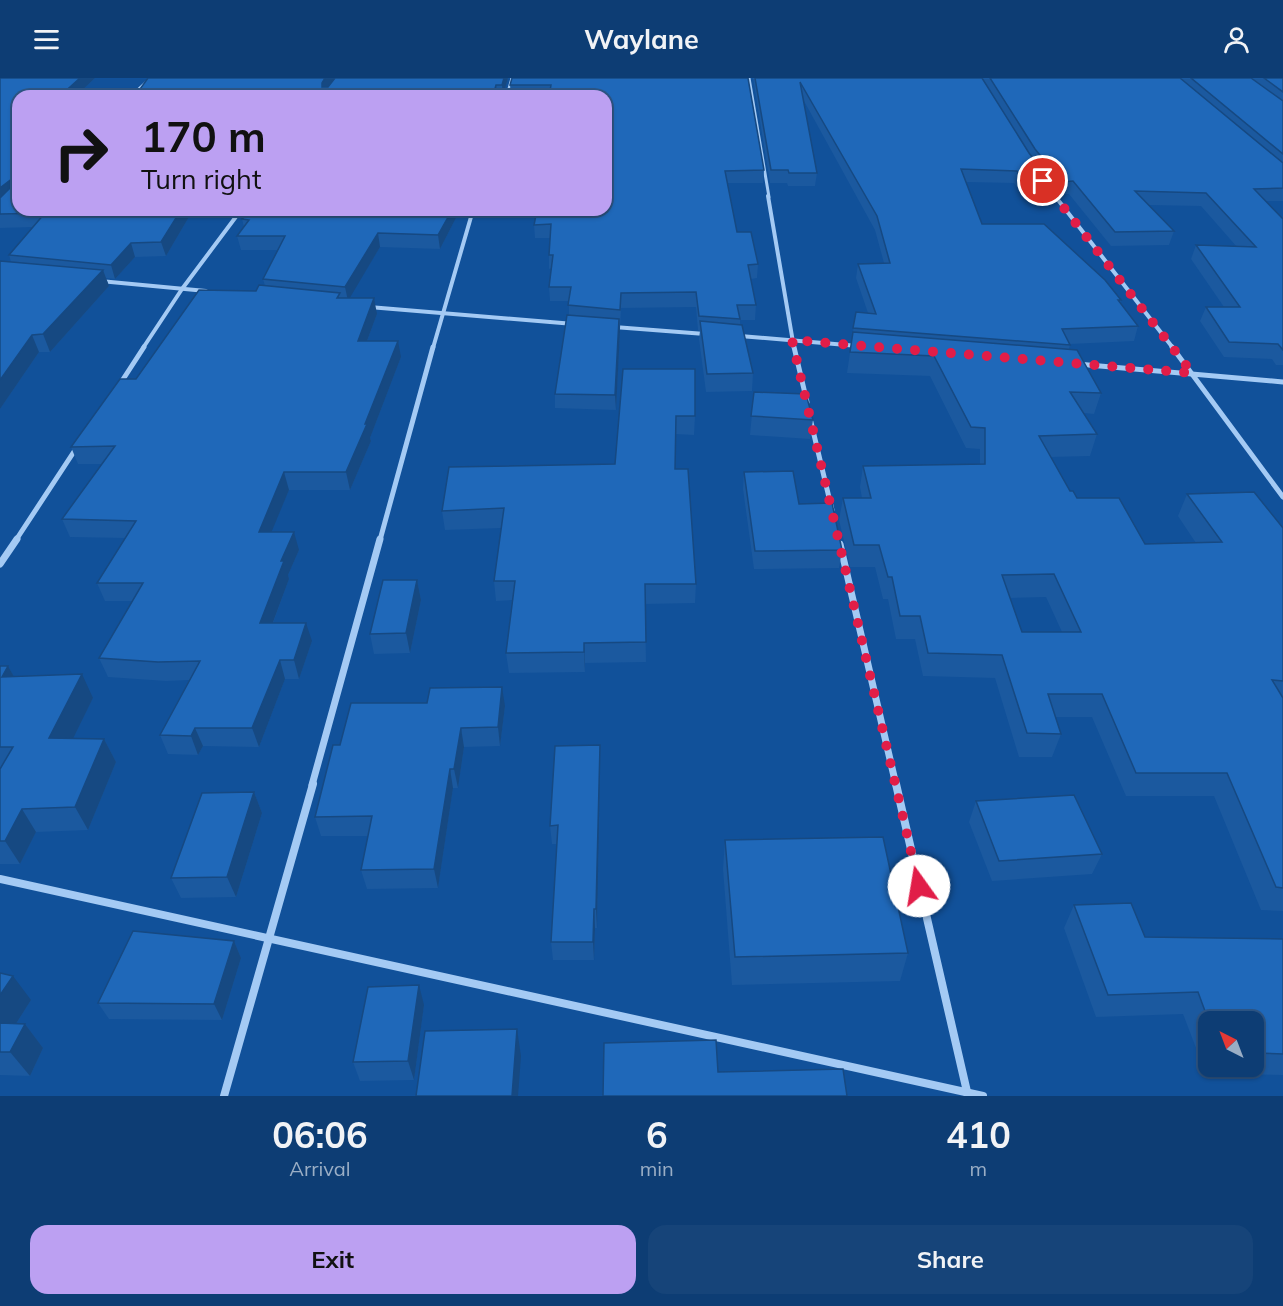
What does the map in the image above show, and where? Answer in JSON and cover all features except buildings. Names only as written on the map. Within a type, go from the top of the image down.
[{"type":"street","points":[[138,90],[151,78]]},
{"type":"street","points":[[749,78],[792,340],[833,514]]},
{"type":"street","points":[[1044,181],[1192,373],[1283,497]]},
{"type":"street","points":[[117,387],[182,289],[237,216]]},
{"type":"street","points":[[224,1096],[270,939],[442,314],[471,216]]},
{"type":"street","points":[[91,280],[218,292]]},
{"type":"street","points":[[360,306],[582,324]]},
{"type":"street","points":[[606,326],[711,334]]},
{"type":"street","points":[[734,336],[863,346]]},
{"type":"street","points":[[1074,364],[1283,382]]},
{"type":"street","points":[[0,564],[78,446]]},
{"type":"street","points":[[838,537],[967,1094]]},
{"type":"street","points":[[0,879],[983,1096]]},
{"type":"route","points":[[919,886],[792,340],[1192,373],[1043,181]]}]
